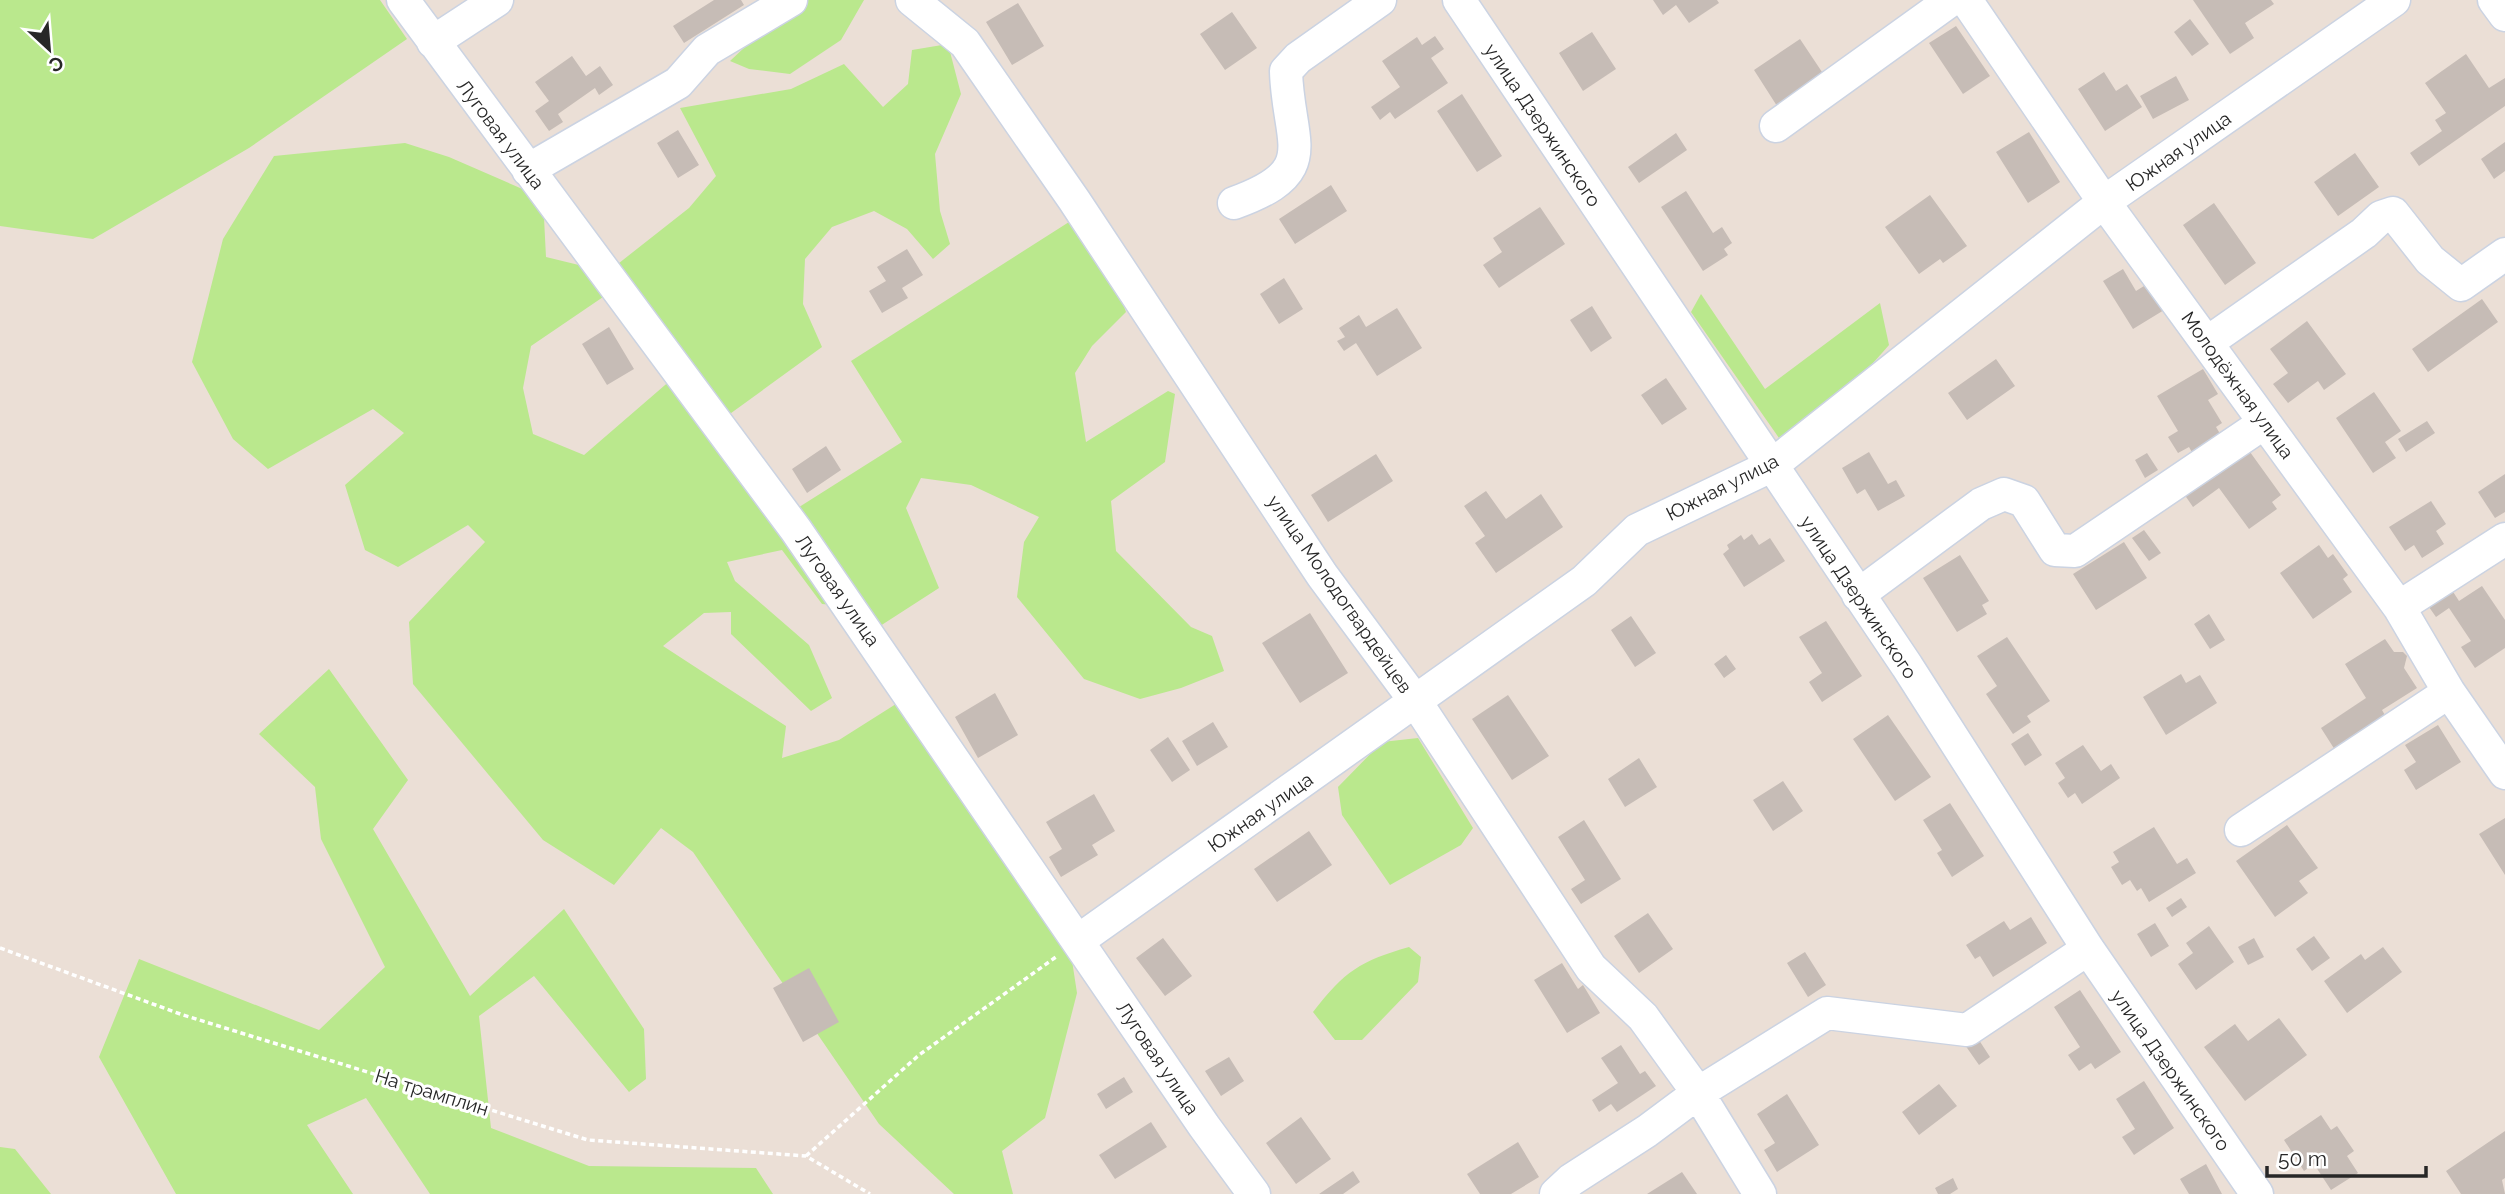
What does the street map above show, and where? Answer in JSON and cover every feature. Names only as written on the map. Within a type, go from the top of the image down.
[{"type":"street","name":"Луговая улица","points":[[402,0],[796,530],[1204,1126],[1254,1194]]},
{"type":"street","points":[[433,42],[497,0]]},
{"type":"street","points":[[528,170],[678,83],[707,50],[790,0]]},
{"type":"street","name":"улица Молодогвардейцев","points":[[912,0],[965,43],[1074,200],[1322,575],[1416,702],[1591,968],[1643,1017],[1698,1093],[1760,1194]]},
{"type":"street","points":[[1234,202],[1268,190],[1288,171],[1296,150],[1286,71],[1298,58],[1380,0]]},
{"type":"street","name":"улица Дзержинского","points":[[1459,0],[1858,595],[2088,949],[2257,1194]]},
{"type":"street","points":[[1776,126],[1951,0]]},
{"type":"street","name":"Молодёжная улица","points":[[1966,0],[2104,202],[2399,607],[2449,692],[2505,773]]},
{"type":"street","name":"Южная улица","points":[[1079,940],[1584,581],[1637,530],[1771,466],[2104,202],[2394,0]]},
{"type":"street","points":[[2494,0],[2505,15]]},
{"type":"street","points":[[2208,342],[2364,233],[2381,216],[2393,213],[2430,260],[2461,285],[2505,254]]},
{"type":"street","points":[[1858,595],[1981,504],[2004,494],[2024,501],[2055,550],[2075,551],[2263,422]]},
{"type":"street","points":[[2399,607],[2505,539]]},
{"type":"street","points":[[2241,830],[2449,692]]},
{"type":"street","points":[[1556,1194],[1571,1180],[1647,1131],[1698,1093],[1827,1013],[1968,1030],[2088,949]]},
{"type":"path","points":[[806,1156],[919,1055],[1079,940]]},
{"type":"path","name":"На трамплин","points":[[0,948],[183,1015],[588,1140],[806,1156],[870,1194]]},
{"type":"green space","points":[[0,0],[380,0],[407,39],[249,148],[93,239],[0,226]]},
{"type":"green space","points":[[759,0],[864,0],[841,40],[790,74],[749,69],[730,61],[763,30]]},
{"type":"green space","points":[[948,44],[961,94],[935,154],[940,211],[950,244],[933,259],[907,229],[874,211],[832,227],[805,259],[803,304],[822,347],[727,416],[657,332],[641,293],[614,267],[689,208],[716,176],[680,108],[791,89],[844,64],[883,107],[908,84],[912,50]]},
{"type":"green space","points":[[405,143],[449,157],[543,198],[546,257],[583,266],[606,295],[531,346],[523,388],[533,434],[584,455],[672,379],[845,606],[822,604],[782,550],[727,562],[735,581],[809,645],[832,698],[811,711],[731,634],[731,612],[704,613],[663,646],[786,726],[782,758],[839,740],[907,697],[1069,941],[1077,993],[1045,1118],[1002,1151],[1013,1194],[954,1194],[879,1124],[693,852],[661,828],[614,885],[543,840],[413,684],[409,622],[485,542],[468,525],[398,567],[365,550],[345,485],[404,433],[373,409],[268,469],[233,439],[192,362],[223,239],[274,156]]},
{"type":"green space","points":[[1069,222],[1120,295],[1126,312],[1092,346],[1075,373],[1086,442],[1168,391],[1175,394],[1165,462],[1111,501],[1116,551],[1191,627],[1212,636],[1224,671],[1181,688],[1140,699],[1084,679],[1017,597],[1024,542],[1039,517],[971,485],[921,478],[906,508],[939,588],[877,628],[796,509],[902,442],[851,361]]},
{"type":"green space","points":[[1701,294],[1765,389],[1880,303],[1889,345],[1865,372],[1824,409],[1779,438],[1691,312]]},
{"type":"green space","points":[[329,669],[408,780],[373,829],[470,996],[564,909],[644,1029],[646,1079],[629,1092],[534,976],[479,1016],[491,1128],[589,1166],[756,1168],[773,1194],[430,1194],[366,1098],[307,1125],[353,1194],[176,1194],[99,1057],[139,959],[319,1030],[385,967],[321,839],[315,787],[259,734]]},
{"type":"green space","points":[[1418,738],[1473,828],[1461,845],[1390,885],[1342,815],[1338,787],[1382,742]]},
{"type":"green space","points":[[1409,947],[1421,957],[1418,982],[1362,1040],[1335,1040],[1313,1012],[1355,969],[1378,957]]},
{"type":"green space","points":[[0,1147],[15,1149],[51,1194],[0,1194]]},
{"type":"building","points":[[714,0],[741,0],[744,5],[684,43],[673,26]]},
{"type":"building","points":[[1653,0],[1717,0],[1719,3],[1689,23],[1676,5],[1663,15]]},
{"type":"building","points":[[2193,0],[2271,0],[2274,4],[2245,23],[2254,38],[2230,54]]},
{"type":"building","points":[[1018,3],[1044,46],[1012,65],[986,22]]},
{"type":"building","points":[[1232,12],[1257,48],[1225,70],[1200,34]]},
{"type":"building","points":[[2190,19],[2209,44],[2192,56],[2174,32]]},
{"type":"building","points":[[1956,26],[1990,76],[1963,94],[1929,43]]},
{"type":"building","points":[[1592,32],[1616,69],[1583,91],[1559,53]]},
{"type":"building","points":[[1435,36],[1444,49],[1431,58],[1448,83],[1395,119],[1390,112],[1380,120],[1371,107],[1400,87],[1382,61],[1417,37],[1422,45]]},
{"type":"building","points":[[1800,39],[1824,75],[1777,106],[1754,70]]},
{"type":"building","points":[[2466,54],[2489,88],[2505,78],[2505,106],[2419,166],[2410,153],[2442,131],[2435,120],[2446,113],[2425,83]]},
{"type":"building","points":[[572,56],[586,76],[600,66],[613,85],[599,95],[595,88],[558,114],[563,122],[549,131],[535,111],[549,101],[535,82]]},
{"type":"building","points":[[2104,72],[2116,91],[2127,84],[2142,107],[2105,131],[2078,89]]},
{"type":"building","points":[[2176,76],[2189,100],[2153,119],[2140,96]]},
{"type":"building","points":[[1462,94],[1502,156],[1477,172],[1437,111]]},
{"type":"building","points":[[678,130],[699,165],[678,178],[657,143]]},
{"type":"building","points":[[2029,132],[2060,182],[2028,203],[1996,152]]},
{"type":"building","points":[[1676,133],[1687,150],[1639,183],[1628,167]]},
{"type":"building","points":[[2505,142],[2505,171],[2494,179],[2481,159]]},
{"type":"building","points":[[2355,153],[2379,187],[2338,216],[2314,182]]},
{"type":"building","points":[[1331,185],[1347,211],[1295,244],[1279,219]]},
{"type":"building","points":[[1686,191],[1713,233],[1722,227],[1732,243],[1724,249],[1728,255],[1703,271],[1661,207]]},
{"type":"building","points":[[1930,195],[1967,246],[1943,263],[1940,259],[1919,274],[1885,227]]},
{"type":"building","points":[[2214,203],[2256,263],[2225,285],[2183,225]]},
{"type":"building","points":[[1540,207],[1565,244],[1499,288],[1483,265],[1502,252],[1493,238]]},
{"type":"building","points":[[907,249],[923,275],[902,288],[908,298],[882,313],[869,291],[886,281],[877,267]]},
{"type":"building","points":[[2123,269],[2136,291],[2152,281],[2169,307],[2133,329],[2103,281]]},
{"type":"building","points":[[1284,278],[1303,309],[1279,324],[1260,294]]},
{"type":"building","points":[[2482,299],[2498,322],[2428,372],[2412,349]]},
{"type":"building","points":[[1592,306],[1612,338],[1591,352],[1570,320]]},
{"type":"building","points":[[1397,308],[1422,348],[1377,376],[1356,343],[1344,351],[1337,341],[1345,337],[1339,328],[1359,315],[1366,327]]},
{"type":"building","points":[[2307,321],[2346,374],[2324,390],[2318,381],[2288,403],[2273,384],[2288,373],[2270,349]]},
{"type":"building","points":[[609,327],[634,369],[607,385],[582,344]]},
{"type":"building","points":[[1996,359],[2015,386],[1967,420],[1948,393]]},
{"type":"building","points":[[2203,369],[2218,394],[2208,400],[2222,423],[2216,427],[2222,437],[2193,454],[2189,447],[2178,453],[2168,437],[2178,431],[2157,396]]},
{"type":"building","points":[[1666,378],[1687,409],[1662,425],[1641,395]]},
{"type":"building","points":[[2374,392],[2401,431],[2385,442],[2396,458],[2373,473],[2336,418]]},
{"type":"building","points":[[2427,421],[2435,433],[2406,452],[2398,439]]},
{"type":"building","points":[[826,446],[841,470],[807,493],[792,469]]},
{"type":"building","points":[[1869,452],[1888,484],[1896,480],[1905,496],[1878,511],[1865,489],[1857,494],[1842,468]]},
{"type":"building","points":[[2250,452],[2281,495],[2272,502],[2277,509],[2249,529],[2219,488],[2193,507],[2182,491],[2208,473],[2212,479]]},
{"type":"building","points":[[2147,453],[2158,470],[2145,478],[2135,460]]},
{"type":"building","points":[[1376,454],[1393,481],[1328,522],[1311,495]]},
{"type":"building","points":[[2505,474],[2505,512],[2495,518],[2478,492]]},
{"type":"building","points":[[1486,491],[1506,519],[1541,494],[1563,527],[1496,573],[1475,543],[1485,536],[1464,506]]},
{"type":"building","points":[[2431,501],[2446,524],[2436,531],[2444,544],[2422,558],[2414,545],[2405,551],[2389,527]]},
{"type":"building","points":[[2144,530],[2161,553],[2149,561],[2132,538]]},
{"type":"building","points":[[1752,534],[1759,545],[1770,538],[1785,561],[1744,587],[1723,554],[1729,549],[1727,545],[1741,535],[1744,540]]},
{"type":"building","points":[[2124,542],[2147,578],[2096,610],[2073,574]]},
{"type":"building","points":[[2319,545],[2328,558],[2333,554],[2348,575],[2343,579],[2352,592],[2313,619],[2280,573]]},
{"type":"building","points":[[1960,555],[1989,601],[1982,605],[1987,614],[1957,632],[1923,578]]},
{"type":"building","points":[[2448,584],[2459,601],[2482,586],[2505,620],[2505,648],[2475,668],[2461,647],[2471,641],[2449,608],[2436,617],[2424,600]]},
{"type":"building","points":[[1310,613],[1348,673],[1300,703],[1262,643]]},
{"type":"building","points":[[2209,614],[2225,640],[2210,649],[2194,624]]},
{"type":"building","points":[[1631,616],[1656,653],[1635,667],[1611,630]]},
{"type":"building","points":[[1826,621],[1862,676],[1822,702],[1809,682],[1822,673],[1799,637]]},
{"type":"building","points":[[2007,637],[2050,701],[2027,716],[2031,722],[2013,734],[1986,694],[1997,686],[1977,656]]},
{"type":"building","points":[[2385,639],[2394,652],[2403,652],[2407,656],[2404,668],[2417,688],[2382,710],[2386,717],[2335,750],[2321,728],[2366,698],[2345,664]]},
{"type":"building","points":[[1726,655],[1736,669],[1724,678],[1714,664]]},
{"type":"building","points":[[2181,674],[2186,683],[2200,675],[2217,703],[2166,735],[2143,697]]},
{"type":"building","points":[[995,693],[1018,735],[978,758],[955,717]]},
{"type":"building","points":[[1508,695],[1549,756],[1512,780],[1472,719]]},
{"type":"building","points":[[1888,715],[1931,777],[1895,801],[1853,739]]},
{"type":"building","points":[[1213,722],[1228,747],[1197,766],[1182,741]]},
{"type":"building","points":[[2438,725],[2461,762],[2416,790],[2404,770],[2416,762],[2405,745]]},
{"type":"building","points":[[2028,733],[2042,755],[2025,766],[2011,744]]},
{"type":"building","points":[[1168,737],[1190,770],[1172,782],[1150,750]]},
{"type":"building","points":[[2083,745],[2101,771],[2111,764],[2120,778],[2082,804],[2075,793],[2068,798],[2058,783],[2065,778],[2055,763]]},
{"type":"building","points":[[1639,758],[1657,787],[1625,807],[1608,779]]},
{"type":"building","points":[[1783,781],[1803,811],[1773,831],[1753,800]]},
{"type":"building","points":[[1094,794],[1115,831],[1092,845],[1098,855],[1061,877],[1049,857],[1062,849],[1046,822]]},
{"type":"building","points":[[1950,803],[1984,856],[1952,877],[1937,853],[1942,850],[1923,820]]},
{"type":"building","points":[[2505,818],[2505,875],[2479,834]]},
{"type":"building","points":[[1584,820],[1621,879],[1581,904],[1571,889],[1585,880],[1558,837]]},
{"type":"building","points":[[2287,825],[2318,868],[2299,881],[2308,893],[2275,917],[2236,861]]},
{"type":"building","points":[[2154,827],[2177,864],[2187,858],[2196,873],[2149,902],[2141,888],[2137,891],[2130,880],[2122,885],[2111,867],[2119,862],[2113,852]]},
{"type":"building","points":[[1309,831],[1332,865],[1277,902],[1254,869]]},
{"type":"building","points":[[2181,898],[2187,907],[2172,917],[2166,908]]},
{"type":"building","points":[[1648,913],[1673,949],[1639,973],[1614,936]]},
{"type":"building","points":[[2031,917],[2047,943],[1993,977],[1980,956],[1975,959],[1966,945],[2004,921],[2010,930]]},
{"type":"building","points":[[2155,923],[2169,946],[2151,957],[2137,934]]},
{"type":"building","points":[[2209,926],[2234,962],[2196,990],[2178,964],[2193,953],[2186,943]]},
{"type":"building","points":[[2314,936],[2330,958],[2312,971],[2296,949]]},
{"type":"building","points":[[1163,938],[1192,976],[1165,996],[1136,958]]},
{"type":"building","points":[[2254,938],[2264,957],[2248,965],[2238,947]]},
{"type":"building","points":[[2383,947],[2402,972],[2347,1013],[2324,981],[2361,954],[2365,960]]},
{"type":"building","points":[[1805,952],[1826,985],[1808,997],[1787,963]]},
{"type":"building","points":[[1562,963],[1578,989],[1583,985],[1600,1013],[1567,1033],[1534,980]]},
{"type":"building","points":[[809,968],[839,1022],[803,1042],[773,988]]},
{"type":"building","points":[[2080,990],[2121,1052],[2095,1069],[2091,1063],[2079,1071],[2068,1055],[2080,1047],[2054,1007]]},
{"type":"building","points":[[2279,1018],[2307,1055],[2245,1101],[2204,1047],[2235,1024],[2248,1041]]},
{"type":"building","points":[[1977,1037],[1990,1057],[1979,1065],[1965,1045]]},
{"type":"building","points":[[1621,1045],[1640,1074],[1645,1071],[1656,1086],[1617,1112],[1611,1104],[1599,1112],[1592,1100],[1618,1083],[1601,1058]]},
{"type":"building","points":[[1229,1057],[1244,1081],[1221,1096],[1205,1071]]},
{"type":"building","points":[[1124,1077],[1133,1092],[1106,1109],[1097,1094]]},
{"type":"building","points":[[2144,1081],[2174,1128],[2134,1155],[2122,1137],[2135,1129],[2116,1099]]},
{"type":"building","points":[[1939,1084],[1957,1106],[1919,1135],[1902,1112]]},
{"type":"building","points":[[1787,1094],[1819,1145],[1777,1172],[1764,1150],[1775,1143],[1757,1114]]},
{"type":"building","points":[[2321,1115],[2331,1130],[2337,1126],[2354,1151],[2347,1156],[2358,1173],[2331,1190],[2314,1164],[2304,1171],[2284,1140]]},
{"type":"building","points":[[1301,1117],[1331,1159],[1296,1184],[1266,1143]]},
{"type":"building","points":[[1151,1122],[1167,1147],[1115,1179],[1099,1155]]},
{"type":"building","points":[[2505,1131],[2505,1178],[2502,1180],[2505,1194],[2461,1194],[2446,1171]]},
{"type":"building","points":[[1518,1142],[1539,1177],[1511,1194],[1480,1194],[1467,1174]]},
{"type":"building","points":[[2206,1164],[2222,1194],[2189,1194],[2180,1179]]},
{"type":"building","points":[[1353,1171],[1360,1182],[1343,1194],[1319,1194]]},
{"type":"building","points":[[1682,1172],[1697,1194],[1647,1194]]},
{"type":"building","points":[[1953,1178],[1958,1189],[1950,1194],[1938,1194],[1935,1188]]}]
